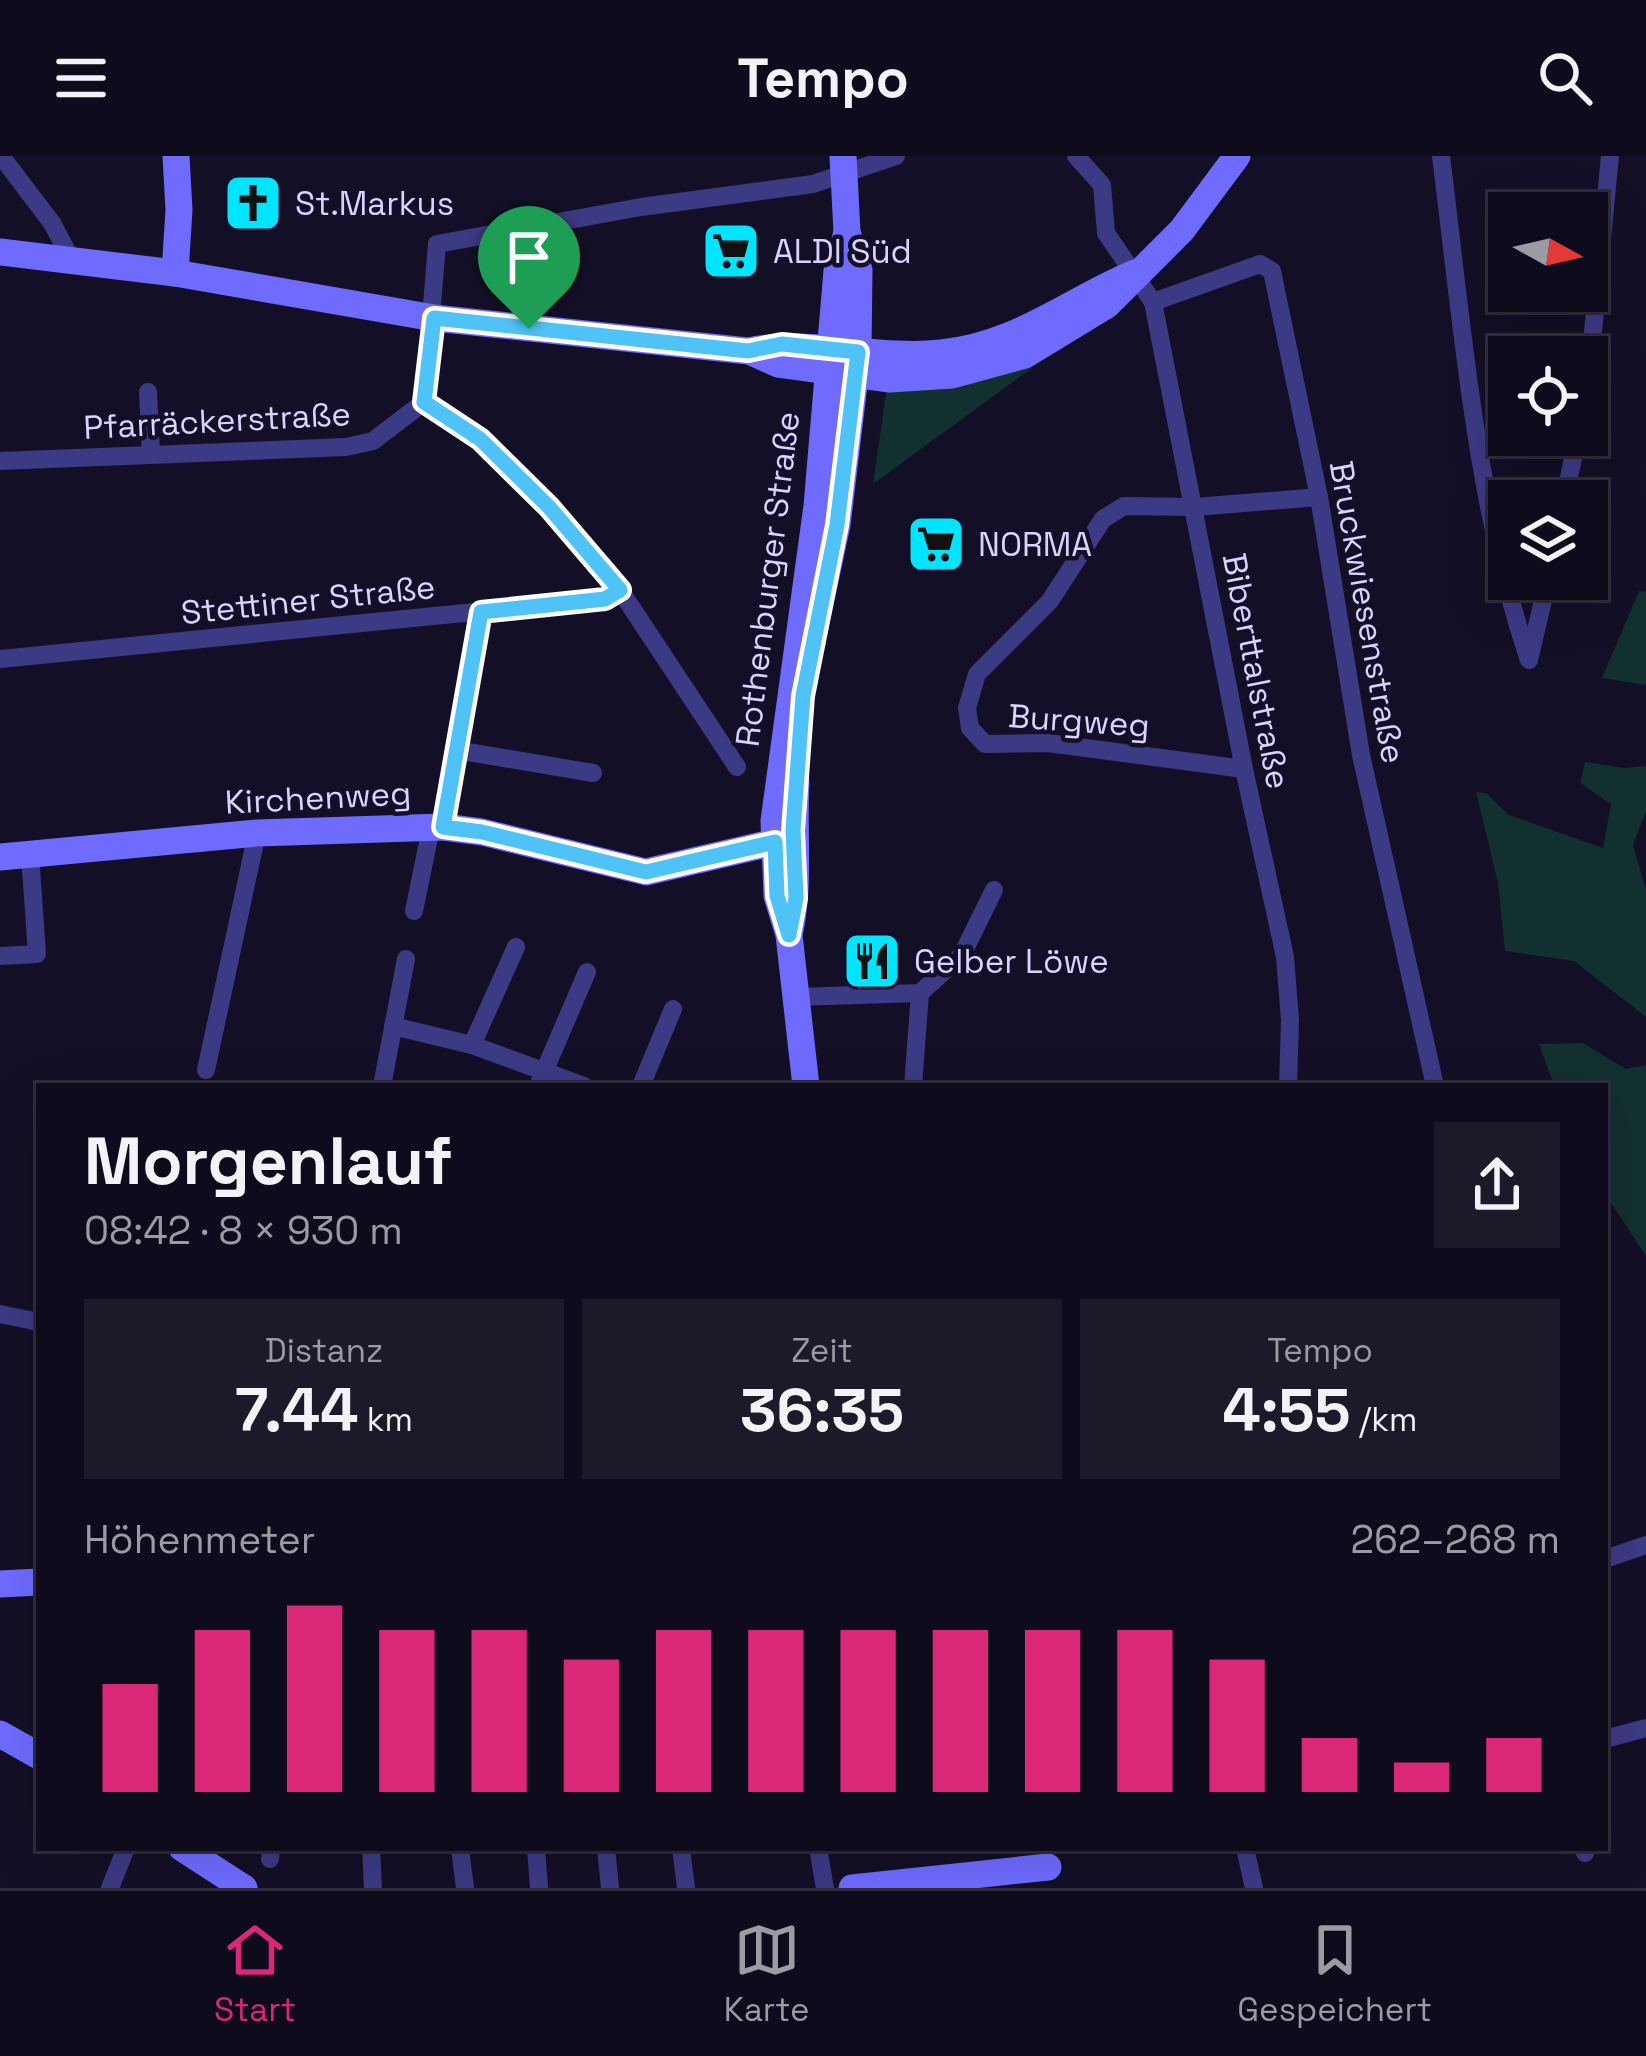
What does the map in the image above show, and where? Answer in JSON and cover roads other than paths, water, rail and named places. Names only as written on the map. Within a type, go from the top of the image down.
[{"type":"street","points":[[1,156],[52,223],[70,259]]},
{"type":"street","points":[[175,273],[176,156]]},
{"type":"street","points":[[737,767],[620,590],[549,507],[480,439],[424,402],[437,244],[641,207],[813,184],[844,165],[896,156]]},
{"type":"street","name":"Biberttalstraße","points":[[1076,156],[1102,185],[1106,232],[1153,302],[1285,956],[1288,1083]]},
{"type":"street","points":[[0,252],[175,273],[434,318],[748,351],[782,344],[843,362],[943,353],[1000,342],[1050,319],[1097,289],[1135,274],[1182,230],[1237,156]]},
{"type":"street","points":[[1441,156],[1488,482]]},
{"type":"street","points":[[1593,336],[1610,156]]},
{"type":"street","name":"Rothenburger Straße","points":[[804,1083],[789,935],[777,896],[775,842],[779,772],[817,506],[859,270],[847,232],[844,165]]},
{"type":"street","name":"Bruckwiesenstraße","points":[[1153,302],[1260,265],[1272,271],[1319,497],[1361,755],[1434,1083]]},
{"type":"street","name":"Rothenburger Straße","points":[[789,935],[796,898],[793,830],[803,696],[837,525],[843,362]]},
{"type":"street","points":[[148,392],[151,454]]},
{"type":"street","name":"Pfarräckerstraße","points":[[0,461],[346,447],[373,442],[424,402]]},
{"type":"street","points":[[1195,507],[1319,497]]},
{"type":"street","name":"Burgweg","points":[[1195,507],[1124,506],[1103,519],[1049,601],[977,674],[968,708],[970,728],[985,744],[1048,743],[1244,769]]},
{"type":"street","name":"Stettiner Straße","points":[[0,659],[605,599],[620,590]]},
{"type":"street","points":[[1509,600],[1529,660],[1543,600]]},
{"type":"street","points":[[414,911],[456,750],[481,612]]},
{"type":"street","points":[[456,750],[593,773]]},
{"type":"street","name":"Kirchenweg","points":[[0,856],[257,833],[437,828],[482,832],[646,872],[775,842]]},
{"type":"street","points":[[206,1070],[257,833]]},
{"type":"street","points":[[0,956],[38,954],[30,854]]},
{"type":"street","points":[[795,997],[920,993],[962,955],[994,890]]},
{"type":"street","points":[[472,1045],[516,947]]},
{"type":"street","points":[[383,1083],[406,959]]},
{"type":"street","points":[[393,1026],[472,1045],[542,1078],[587,972]]},
{"type":"street","points":[[913,1083],[920,993]]},
{"type":"street","points":[[641,1083],[673,1010]]},
{"type":"street","points":[[0,1314],[36,1321]]},
{"type":"street","points":[[1608,1558],[1646,1545]]},
{"type":"street","points":[[0,1584],[36,1582]]},
{"type":"street","points":[[1608,1738],[1646,1728]]},
{"type":"street","points":[[0,1734],[36,1754]]},
{"type":"street","points":[[110,1888],[125,1851]]},
{"type":"street","points":[[187,1851],[244,1888]]},
{"type":"street","points":[[371,1851],[373,1888]]},
{"type":"street","points":[[460,1851],[465,1888]]},
{"type":"street","points":[[536,1851],[539,1888]]},
{"type":"street","points":[[606,1851],[610,1888]]},
{"type":"street","points":[[680,1851],[686,1888]]},
{"type":"street","points":[[819,1851],[825,1888]]},
{"type":"street","points":[[1246,1851],[1254,1888]]},
{"type":"street","points":[[852,1888],[1036,1868]]},
{"type":"place","name":"St.Markus","points":[[253,203]]},
{"type":"place","name":"ALDI Süd","points":[[731,251]]},
{"type":"place","name":"NORMA","points":[[936,544]]},
{"type":"place","name":"Gelber Löwe","points":[[872,961]]}]
